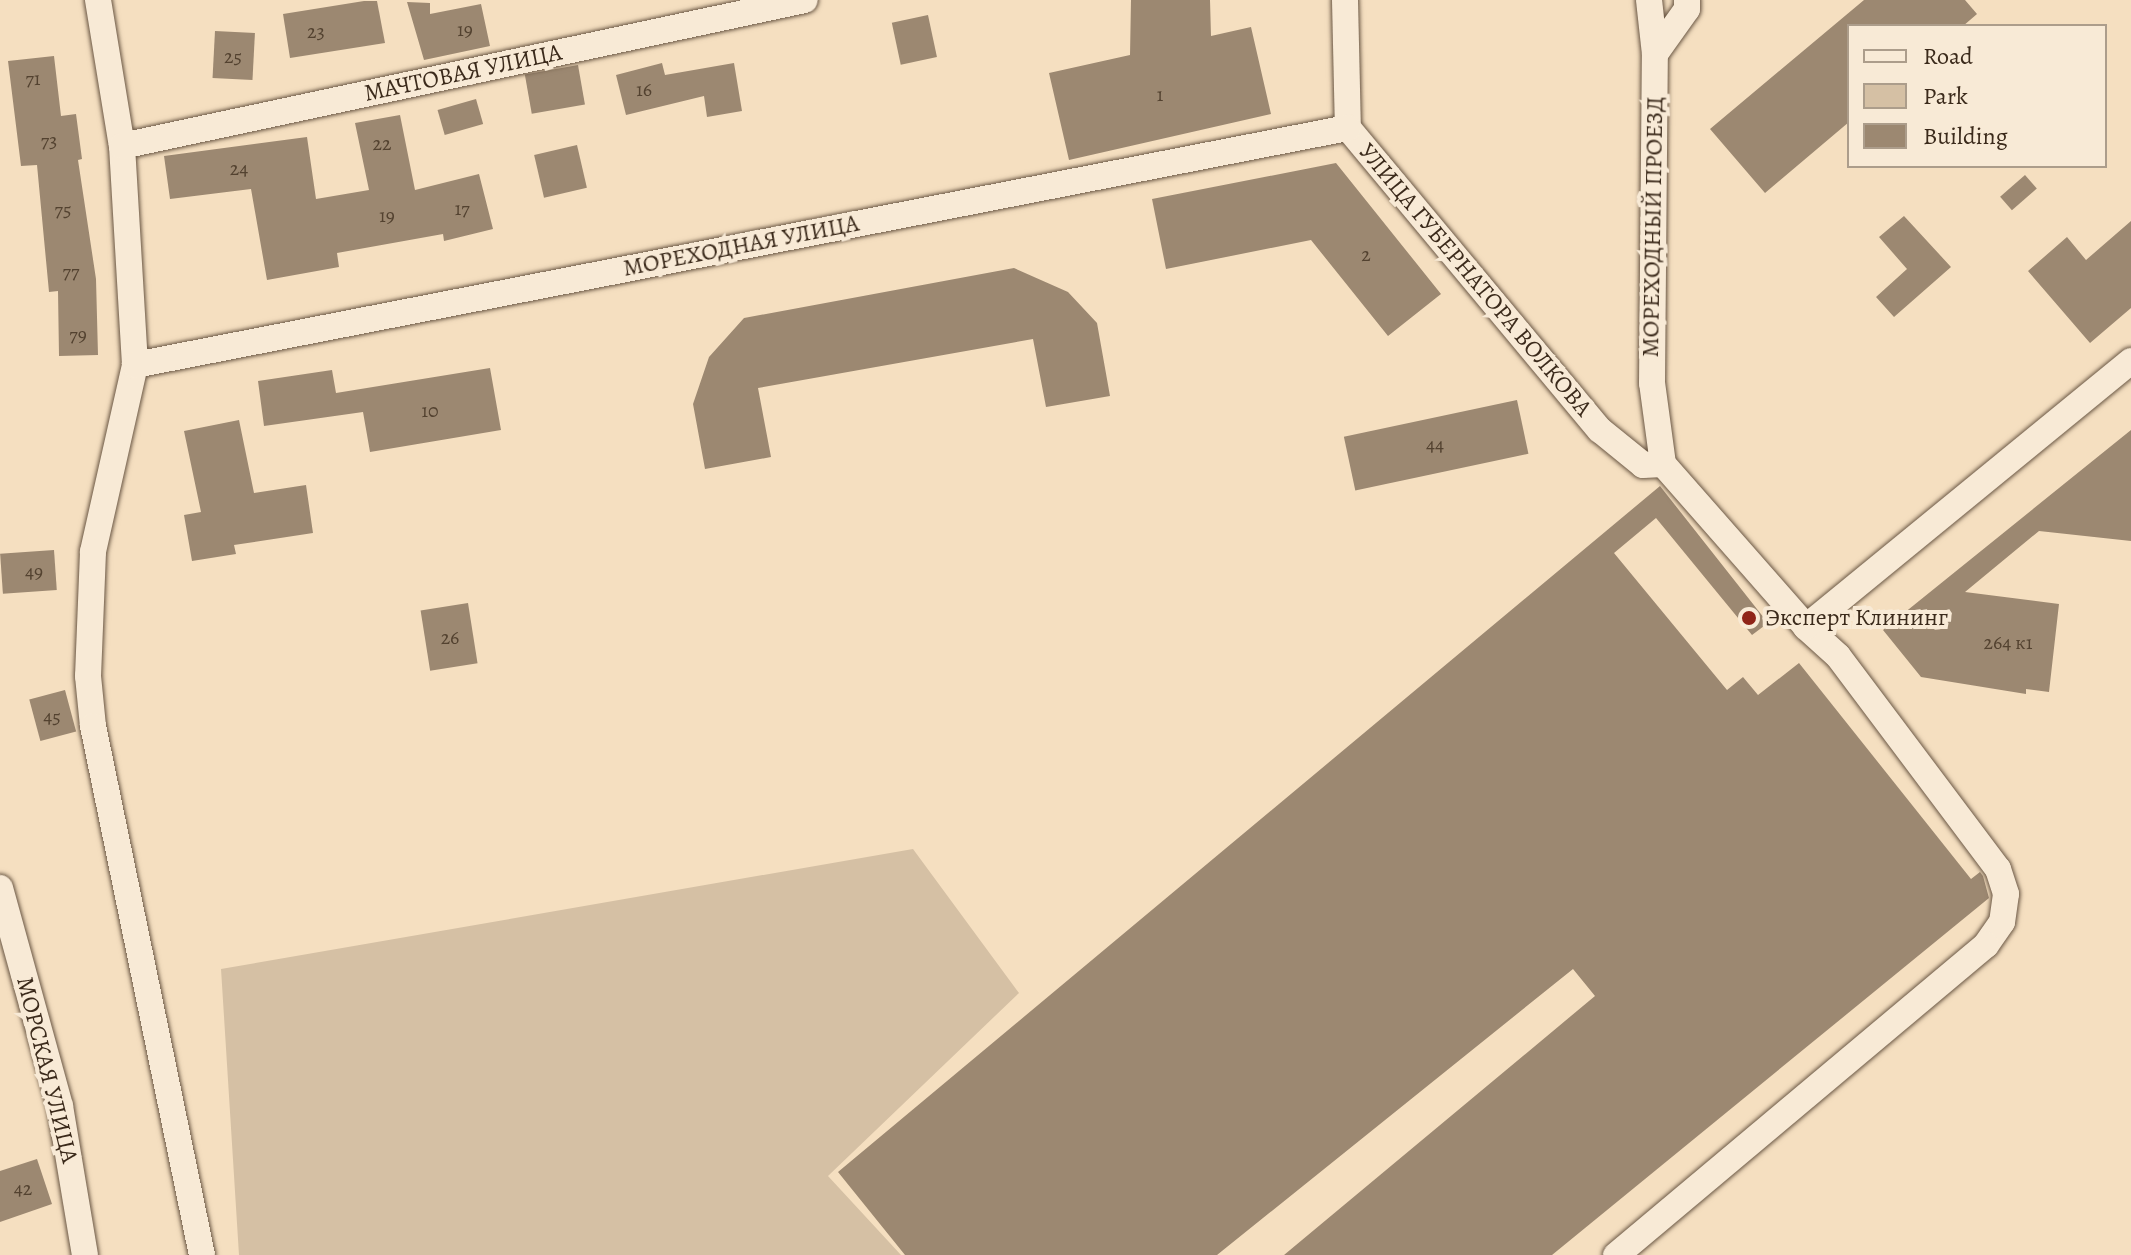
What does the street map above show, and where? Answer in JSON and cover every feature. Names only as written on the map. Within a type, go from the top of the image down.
[{"type":"street","points":[[98,0],[122,146],[135,365],[93,552],[88,676],[93,726],[202,1255]]},
{"type":"street","name":"МАЧТОВАЯ УЛИЦА","points":[[122,146],[805,0]]},
{"type":"street","name":"УЛИЦА ГУБЕРНАТОРА ВОЛКОВА","points":[[1345,0],[1348,128],[1600,430],[1643,465],[1665,467]]},
{"type":"street","name":"МОРЕХОДНЫЙ ПРОЕЗД","points":[[1649,0],[1655,54],[1652,383],[1665,467]]},
{"type":"street","points":[[1655,54],[1687,9],[1687,0]]},
{"type":"street","name":"МОРЕХОДНАЯ УЛИЦА","points":[[135,365],[1348,128]]},
{"type":"street","points":[[1806,627],[2131,361]]},
{"type":"street","points":[[1616,1255],[1986,945],[2002,922],[2006,894],[1998,869],[1838,656],[1806,627],[1665,467]]},
{"type":"street","name":"МОРСКАЯ УЛИЦА","points":[[0,888],[60,1106],[85,1255]]},
{"type":"green space","points":[[913,849],[1019,993],[828,1176],[901,1255],[239,1255],[221,969]]},
{"type":"building","points":[[1131,0],[1210,0],[1211,36],[1251,27],[1271,114],[1069,160],[1049,73],[1130,55]]},
{"type":"building","points":[[1864,0],[1965,0],[1977,14],[1965,24],[1847,24],[1847,124],[1765,193],[1710,129]]},
{"type":"building","points":[[377,1],[385,43],[290,58],[283,14]]},
{"type":"building","points":[[407,2],[430,3],[430,14],[481,4],[490,46],[424,60]]},
{"type":"building","points":[[928,15],[937,57],[901,65],[892,23]]},
{"type":"building","points":[[215,31],[255,33],[252,80],[213,78]]},
{"type":"building","points":[[54,56],[61,116],[76,114],[82,159],[78,160],[96,279],[98,355],[59,356],[58,291],[49,292],[37,165],[21,166],[8,61]]},
{"type":"building","points":[[662,63],[665,75],[734,63],[742,111],[707,117],[704,96],[626,115],[616,75]]},
{"type":"building","points":[[578,65],[585,104],[532,114],[525,74]]},
{"type":"building","points":[[476,99],[483,124],[445,135],[438,110]]},
{"type":"building","points":[[400,115],[415,190],[479,174],[493,229],[444,241],[443,234],[337,253],[339,267],[267,280],[251,189],[170,199],[164,156],[307,137],[316,199],[369,190],[355,123]]},
{"type":"building","points":[[577,145],[587,188],[544,198],[534,155]]},
{"type":"building","points":[[1336,163],[1441,294],[1388,336],[1311,240],[1166,269],[1152,199]]},
{"type":"building","points":[[2025,175],[2037,189],[2012,210],[2000,197]]},
{"type":"building","points":[[1904,216],[1951,267],[1894,317],[1876,297],[1907,269],[1879,237]]},
{"type":"building","points":[[2131,221],[2131,308],[2090,343],[2028,271],[2067,237],[2086,260]]},
{"type":"building","points":[[1014,268],[1068,292],[1097,323],[1110,396],[1046,407],[1033,339],[758,388],[771,457],[705,469],[693,404],[709,357],[744,318]]},
{"type":"building","points":[[490,368],[501,430],[370,452],[363,412],[264,426],[258,381],[332,370],[336,393]]},
{"type":"building","points":[[1517,400],[1528,454],[1355,491],[1344,437]]},
{"type":"building","points":[[239,420],[254,493],[306,485],[313,533],[234,545],[236,554],[192,561],[184,515],[201,512],[184,431]]},
{"type":"building","points":[[2131,430],[2131,541],[2039,531],[1965,592],[2059,604],[2049,692],[2026,689],[2026,694],[1921,677],[1883,630]]},
{"type":"building","points":[[1660,486],[1768,623],[1752,635],[1656,518],[1614,553],[1727,690],[1743,677],[1758,695],[1799,663],[1971,879],[1980,872],[1989,898],[1552,1255],[1284,1255],[1595,996],[1573,969],[1217,1255],[905,1255],[838,1172]]},
{"type":"building","points":[[54,550],[57,590],[3,594],[0,554]]},
{"type":"building","points":[[468,603],[478,663],[430,671],[421,611]]},
{"type":"building","points":[[65,690],[76,732],[40,741],[29,700]]},
{"type":"building","points":[[37,1159],[52,1204],[0,1222],[0,1171]]},
{"type":"place","name":"Эксперт Клининг","points":[[1749,618]]}]
